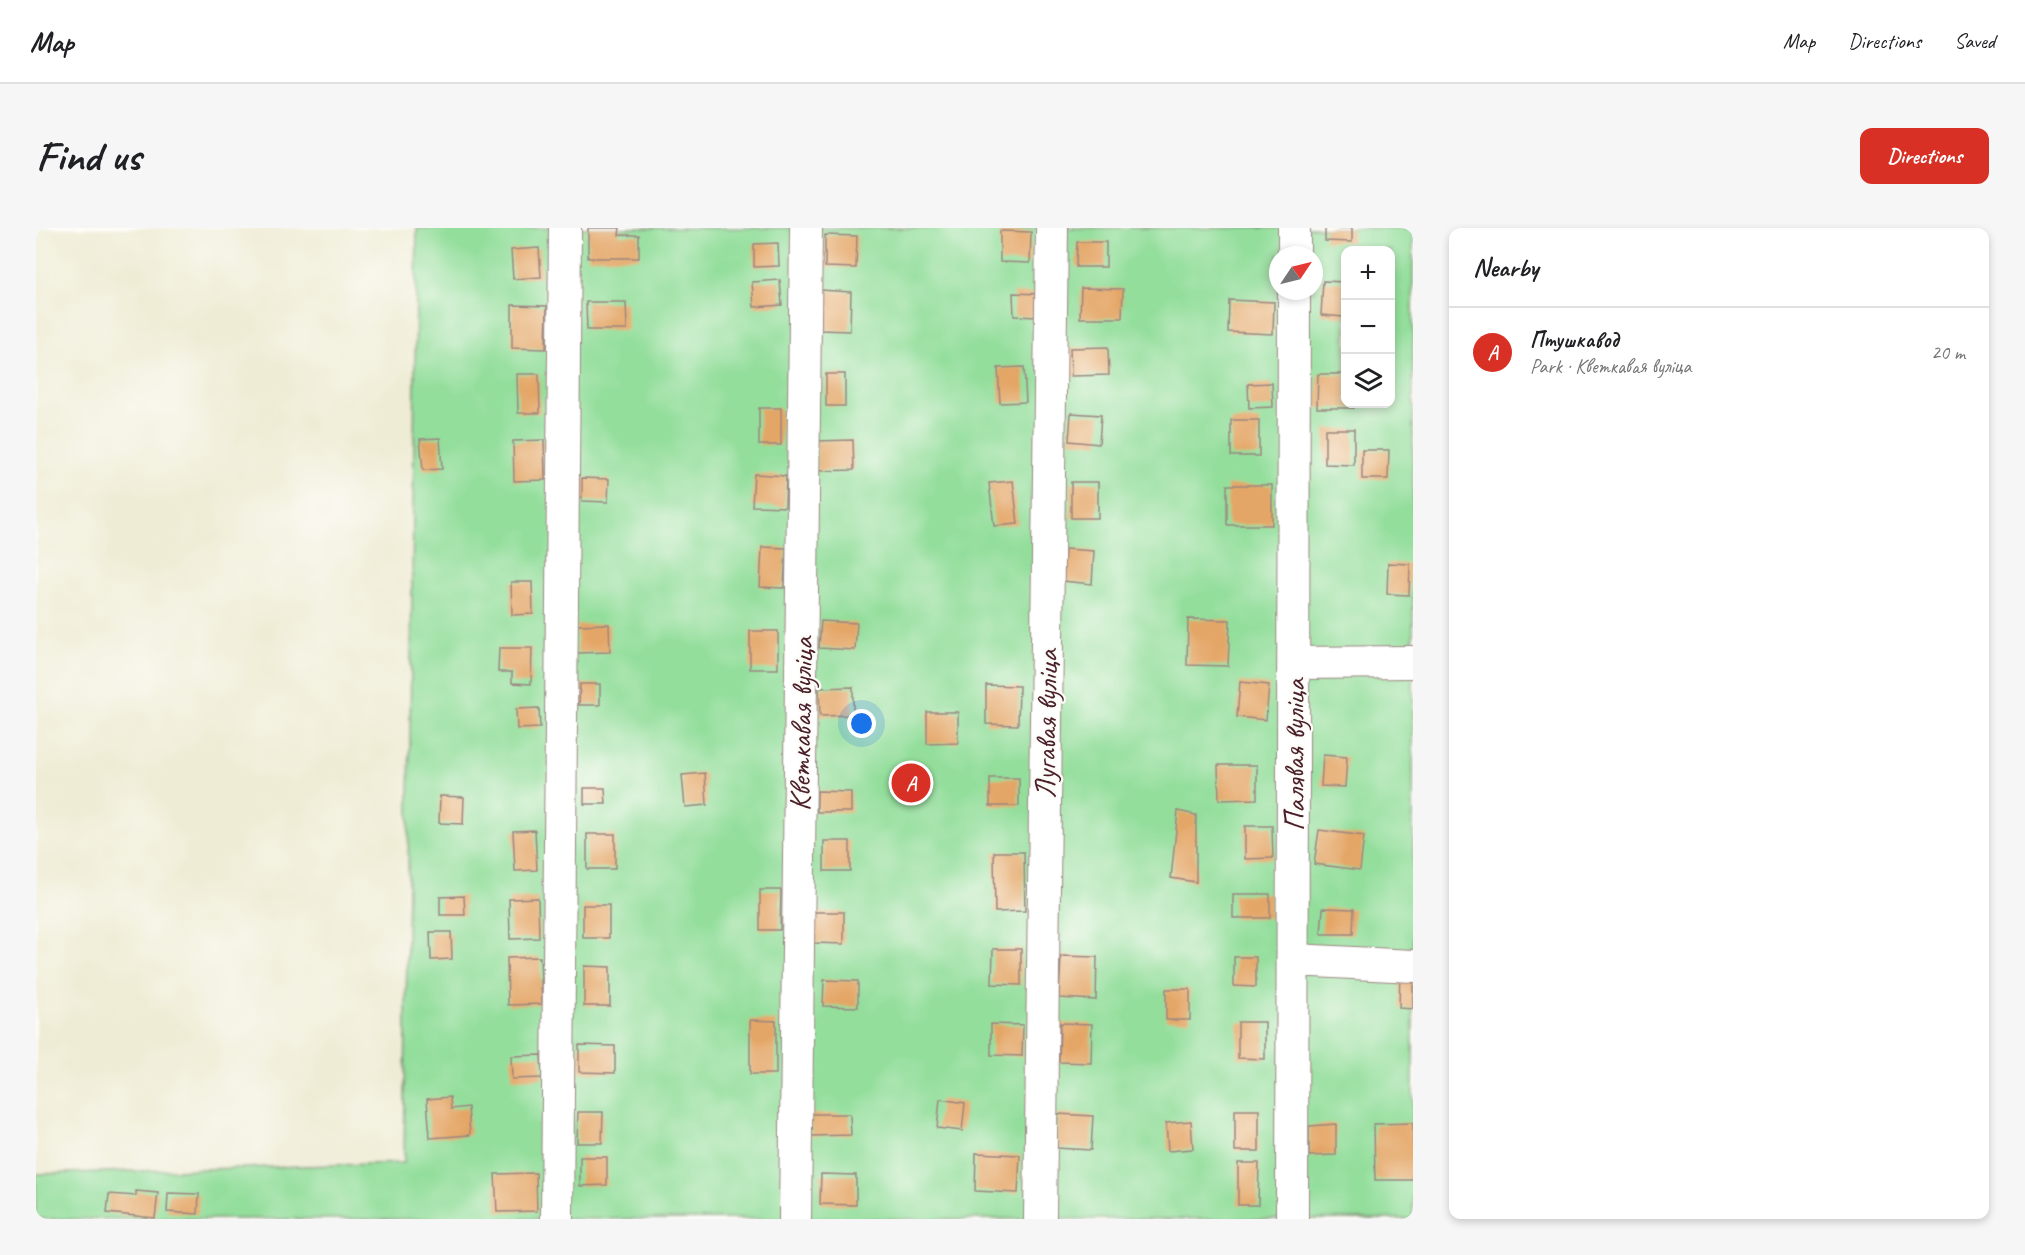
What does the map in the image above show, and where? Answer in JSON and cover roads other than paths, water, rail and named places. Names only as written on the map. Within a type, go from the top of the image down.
[{"type":"street","points":[[557,1219],[565,228]]},
{"type":"street","name":"Кветкавая вуліца","points":[[795,1219],[806,228]]},
{"type":"street","name":"Лугавая вуліца","points":[[1040,1219],[1052,228]]},
{"type":"street","points":[[1294,228],[1294,246]]},
{"type":"street","name":"Палявая вуліца","points":[[1292,1219],[1294,300]]},
{"type":"street","points":[[1294,663],[1413,662]]},
{"type":"street","points":[[1294,960],[1413,966]]},
{"type":"place","name":"Птушкавод","points":[[911,783]]}]
